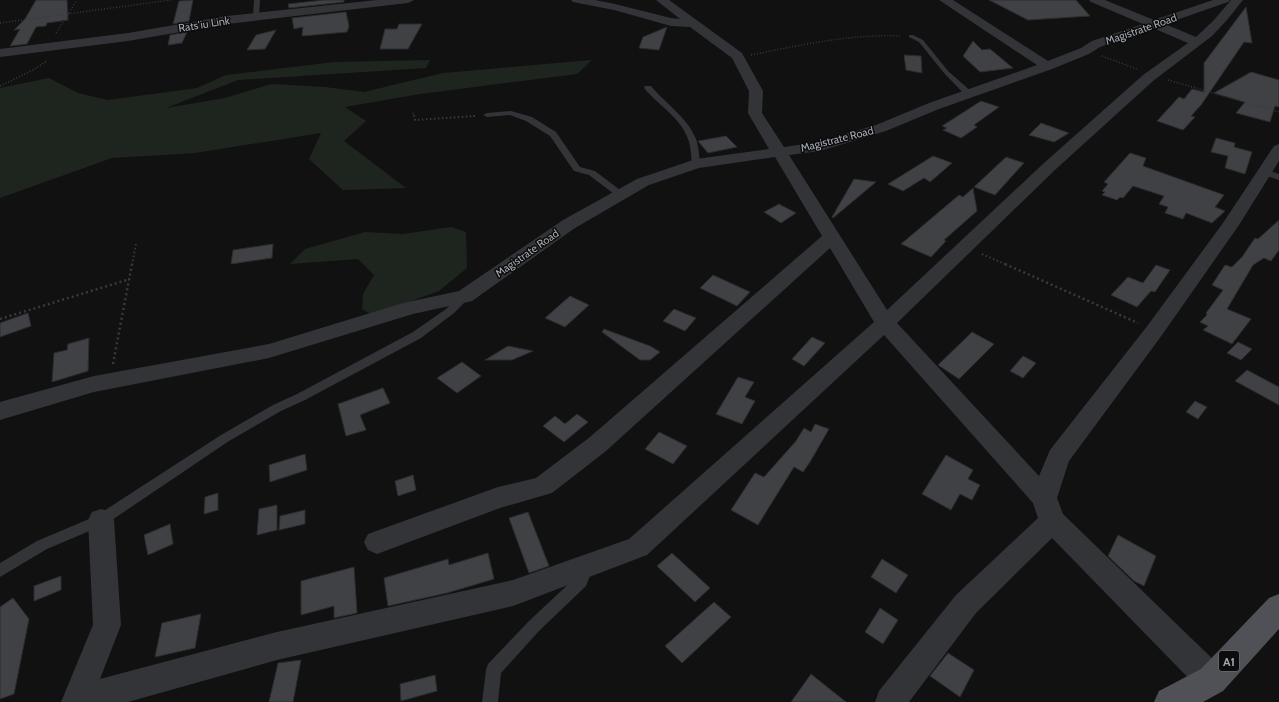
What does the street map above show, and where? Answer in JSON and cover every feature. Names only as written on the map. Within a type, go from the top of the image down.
[{"type":"main road","name":"A1","points":[[1170,702],[1212,680],[1279,608]]},
{"type":"street","name":"Rats'iu Link","points":[[0,53],[52,47],[226,20],[368,2],[408,0]]},
{"type":"street","points":[[577,0],[615,7],[671,22],[692,22]]},
{"type":"street","points":[[662,0],[737,56],[756,91],[755,113],[885,323],[1048,510],[1212,680]]},
{"type":"street","points":[[945,0],[1046,66]]},
{"type":"street","points":[[1095,0],[1197,42]]},
{"type":"street","name":"Magistrate Road","points":[[465,296],[569,224],[643,182],[696,164],[820,146],[881,128],[934,106],[970,95],[1046,66],[1096,44],[1157,25],[1224,0]]},
{"type":"street","points":[[76,702],[277,646],[513,593],[638,547],[885,323],[964,246],[1050,166],[1142,84],[1150,75],[1197,42],[1221,22],[1237,0]]},
{"type":"street","points":[[890,702],[966,604],[1048,510],[1058,457],[1155,330],[1230,225],[1271,174],[1279,149]]},
{"type":"street","points":[[377,542],[498,498],[544,486],[598,444],[832,237]]},
{"type":"street","points":[[0,411],[94,384],[269,351],[410,308],[465,296]]},
{"type":"street","points":[[76,702],[107,625],[101,520]]},
{"type":"lane","points":[[256,17],[257,0]]},
{"type":"lane","points":[[911,36],[921,41],[946,72],[970,95]]},
{"type":"lane","points":[[648,88],[655,97],[679,120],[691,136],[696,164]]},
{"type":"lane","points":[[487,115],[511,113],[529,120],[553,134],[577,169],[592,173],[620,195]]},
{"type":"lane","points":[[0,571],[42,545],[101,520],[225,438],[277,408],[302,397],[417,335],[450,311],[465,296]]},
{"type":"lane","points":[[490,702],[494,670],[534,626],[581,581],[587,566]]},
{"type":"path","points":[[0,86],[33,70],[54,56],[52,47],[68,13],[78,0]]},
{"type":"path","points":[[0,23],[171,0]]},
{"type":"path","points":[[737,56],[760,53],[811,42],[862,35],[911,36]]},
{"type":"path","points":[[1085,50],[1150,75],[1279,112]]},
{"type":"path","points":[[413,114],[415,120],[487,115]]},
{"type":"path","points":[[110,381],[136,244]]},
{"type":"path","points":[[964,246],[1155,330]]},
{"type":"path","points":[[0,318],[130,279]]},
{"type":"shaded area","points":[[430,60],[426,68],[238,80],[166,108],[225,98],[271,84],[325,87],[364,92],[443,73],[592,60],[577,74],[420,94],[345,107],[366,121],[344,141],[406,188],[343,190],[309,159],[321,133],[195,153],[112,158],[0,198],[0,88],[49,78],[78,93],[108,100],[197,88],[226,75],[334,62]]},
{"type":"shaded area","points":[[451,227],[466,232],[467,268],[439,291],[371,314],[362,309],[363,294],[374,275],[358,259],[290,264],[305,249],[365,232],[403,234]]},
{"type":"building","points":[[36,0],[67,0],[68,20],[47,23],[46,26],[36,27],[27,44],[10,46],[20,29],[14,30],[25,19]]},
{"type":"building","points":[[193,0],[189,21],[173,24],[179,1]]},
{"type":"building","points":[[324,0],[344,0],[344,2],[289,8],[288,4]]},
{"type":"building","points":[[989,0],[1076,0],[1090,16],[1028,20]]},
{"type":"building","points":[[1246,7],[1252,43],[1244,42],[1201,105],[1191,116],[1195,117],[1183,130],[1157,121],[1179,97],[1184,99],[1192,89],[1204,92],[1204,63]]},
{"type":"building","points":[[346,12],[349,26],[347,32],[302,36],[303,27],[294,29],[292,18]]},
{"type":"building","points":[[399,24],[422,24],[408,49],[380,49],[385,29],[397,29]]},
{"type":"building","points":[[667,27],[659,50],[639,48],[643,37]]},
{"type":"building","points":[[276,30],[265,49],[247,50],[256,35]]},
{"type":"building","points":[[187,32],[182,43],[168,45],[170,35]]},
{"type":"building","points":[[973,41],[982,50],[990,49],[1013,68],[980,72],[963,56]]},
{"type":"building","points":[[904,55],[921,56],[922,73],[906,70]]},
{"type":"building","points":[[1251,72],[1279,80],[1279,107],[1275,106],[1270,122],[1236,113],[1245,102],[1214,93]]},
{"type":"building","points":[[981,101],[999,107],[974,125],[977,127],[961,138],[943,130],[947,128],[942,126]]},
{"type":"building","points":[[1041,123],[1069,133],[1054,142],[1029,135]]},
{"type":"building","points":[[726,136],[737,147],[708,153],[698,141]]},
{"type":"building","points":[[1216,138],[1235,143],[1234,147],[1252,152],[1245,174],[1225,168],[1228,156],[1211,152]]},
{"type":"building","points":[[1130,153],[1146,158],[1143,166],[1224,195],[1215,207],[1225,211],[1212,223],[1186,213],[1183,219],[1165,213],[1168,207],[1159,204],[1164,196],[1133,186],[1123,198],[1120,197],[1117,200],[1102,195],[1105,192],[1102,191],[1108,184],[1104,182]]},
{"type":"building","points":[[933,156],[952,163],[930,182],[924,178],[903,191],[888,184]]},
{"type":"building","points":[[1006,157],[1024,163],[995,195],[974,187]]},
{"type":"building","points":[[854,179],[876,182],[833,218],[832,217]]},
{"type":"building","points":[[973,188],[977,211],[944,240],[946,241],[931,257],[901,244],[959,195],[963,197]]},
{"type":"building","points":[[779,204],[796,213],[781,223],[764,212]]},
{"type":"building","points":[[1279,220],[1279,250],[1271,261],[1264,258],[1253,265],[1227,309],[1251,319],[1232,344],[1203,330],[1208,326],[1200,322],[1207,315],[1206,313],[1223,290],[1212,285],[1225,265],[1232,267],[1242,257],[1255,238],[1258,239]]},
{"type":"building","points":[[273,244],[272,258],[231,264],[233,250]]},
{"type":"building","points":[[1156,265],[1170,270],[1155,292],[1151,291],[1137,307],[1111,295],[1128,277],[1143,283]]},
{"type":"building","points":[[713,275],[750,292],[737,306],[700,288]]},
{"type":"building","points":[[570,296],[589,305],[565,327],[545,318]]},
{"type":"building","points":[[674,309],[696,318],[685,331],[663,321]]},
{"type":"building","points":[[28,313],[31,326],[0,337],[0,323]]},
{"type":"building","points":[[604,329],[650,346],[660,352],[650,360],[640,360],[602,332]]},
{"type":"building","points":[[972,332],[994,344],[959,379],[938,365]]},
{"type":"building","points":[[812,337],[825,343],[804,366],[792,359]]},
{"type":"building","points":[[89,338],[88,371],[52,382],[54,353],[67,350],[68,344]]},
{"type":"building","points":[[1238,342],[1252,349],[1241,360],[1227,353]]},
{"type":"building","points":[[508,346],[533,351],[512,360],[485,360]]},
{"type":"building","points":[[1023,356],[1036,363],[1023,378],[1010,371]]},
{"type":"building","points":[[462,362],[481,376],[457,393],[437,378]]},
{"type":"building","points":[[1247,370],[1279,387],[1279,405],[1235,381]]},
{"type":"building","points":[[738,377],[754,382],[745,397],[755,401],[742,424],[716,414]]},
{"type":"building","points":[[383,388],[390,403],[360,415],[366,430],[346,436],[338,404]]},
{"type":"building","points":[[1195,401],[1207,407],[1198,419],[1186,412]]},
{"type":"building","points":[[577,414],[588,422],[564,442],[543,426],[555,416],[565,424]]},
{"type":"building","points":[[815,424],[829,429],[803,472],[794,467],[758,525],[731,510],[755,473],[764,477],[796,441],[804,428],[811,432]]},
{"type":"building","points":[[659,432],[687,446],[673,464],[645,449]]},
{"type":"building","points":[[305,454],[307,470],[270,482],[269,465]]},
{"type":"building","points":[[946,455],[973,470],[968,479],[980,485],[972,500],[960,494],[951,510],[922,494]]},
{"type":"building","points":[[413,475],[416,490],[398,496],[395,481]]},
{"type":"building","points":[[218,493],[218,510],[204,514],[205,497]]},
{"type":"building","points":[[277,505],[277,530],[257,535],[259,509]]},
{"type":"building","points":[[305,510],[305,524],[279,530],[280,516]]},
{"type":"building","points":[[528,512],[549,566],[529,573],[509,518]]},
{"type":"building","points":[[170,524],[173,544],[148,555],[144,535]]},
{"type":"building","points":[[1118,535],[1156,556],[1144,586],[1134,581],[1108,556]]},
{"type":"building","points":[[488,553],[494,579],[447,593],[388,606],[384,578],[448,559],[449,565]]},
{"type":"building","points":[[672,553],[710,588],[695,602],[657,566]]},
{"type":"building","points":[[882,559],[908,575],[896,593],[871,577]]},
{"type":"building","points":[[354,567],[357,613],[334,618],[334,606],[301,615],[301,581]]},
{"type":"building","points":[[61,576],[61,590],[34,601],[34,586]]},
{"type":"building","points":[[13,598],[29,619],[14,694],[0,699],[0,607]]},
{"type":"building","points":[[714,602],[731,617],[682,663],[665,646]]},
{"type":"building","points":[[880,608],[898,620],[883,644],[865,632]]},
{"type":"building","points":[[201,614],[195,648],[155,657],[162,623]]},
{"type":"building","points":[[948,653],[974,670],[960,697],[930,676]]},
{"type":"building","points":[[301,660],[293,702],[269,702],[278,663]]},
{"type":"building","points":[[811,674],[846,702],[791,702]]},
{"type":"building","points":[[435,675],[437,691],[401,701],[400,684]]}]
